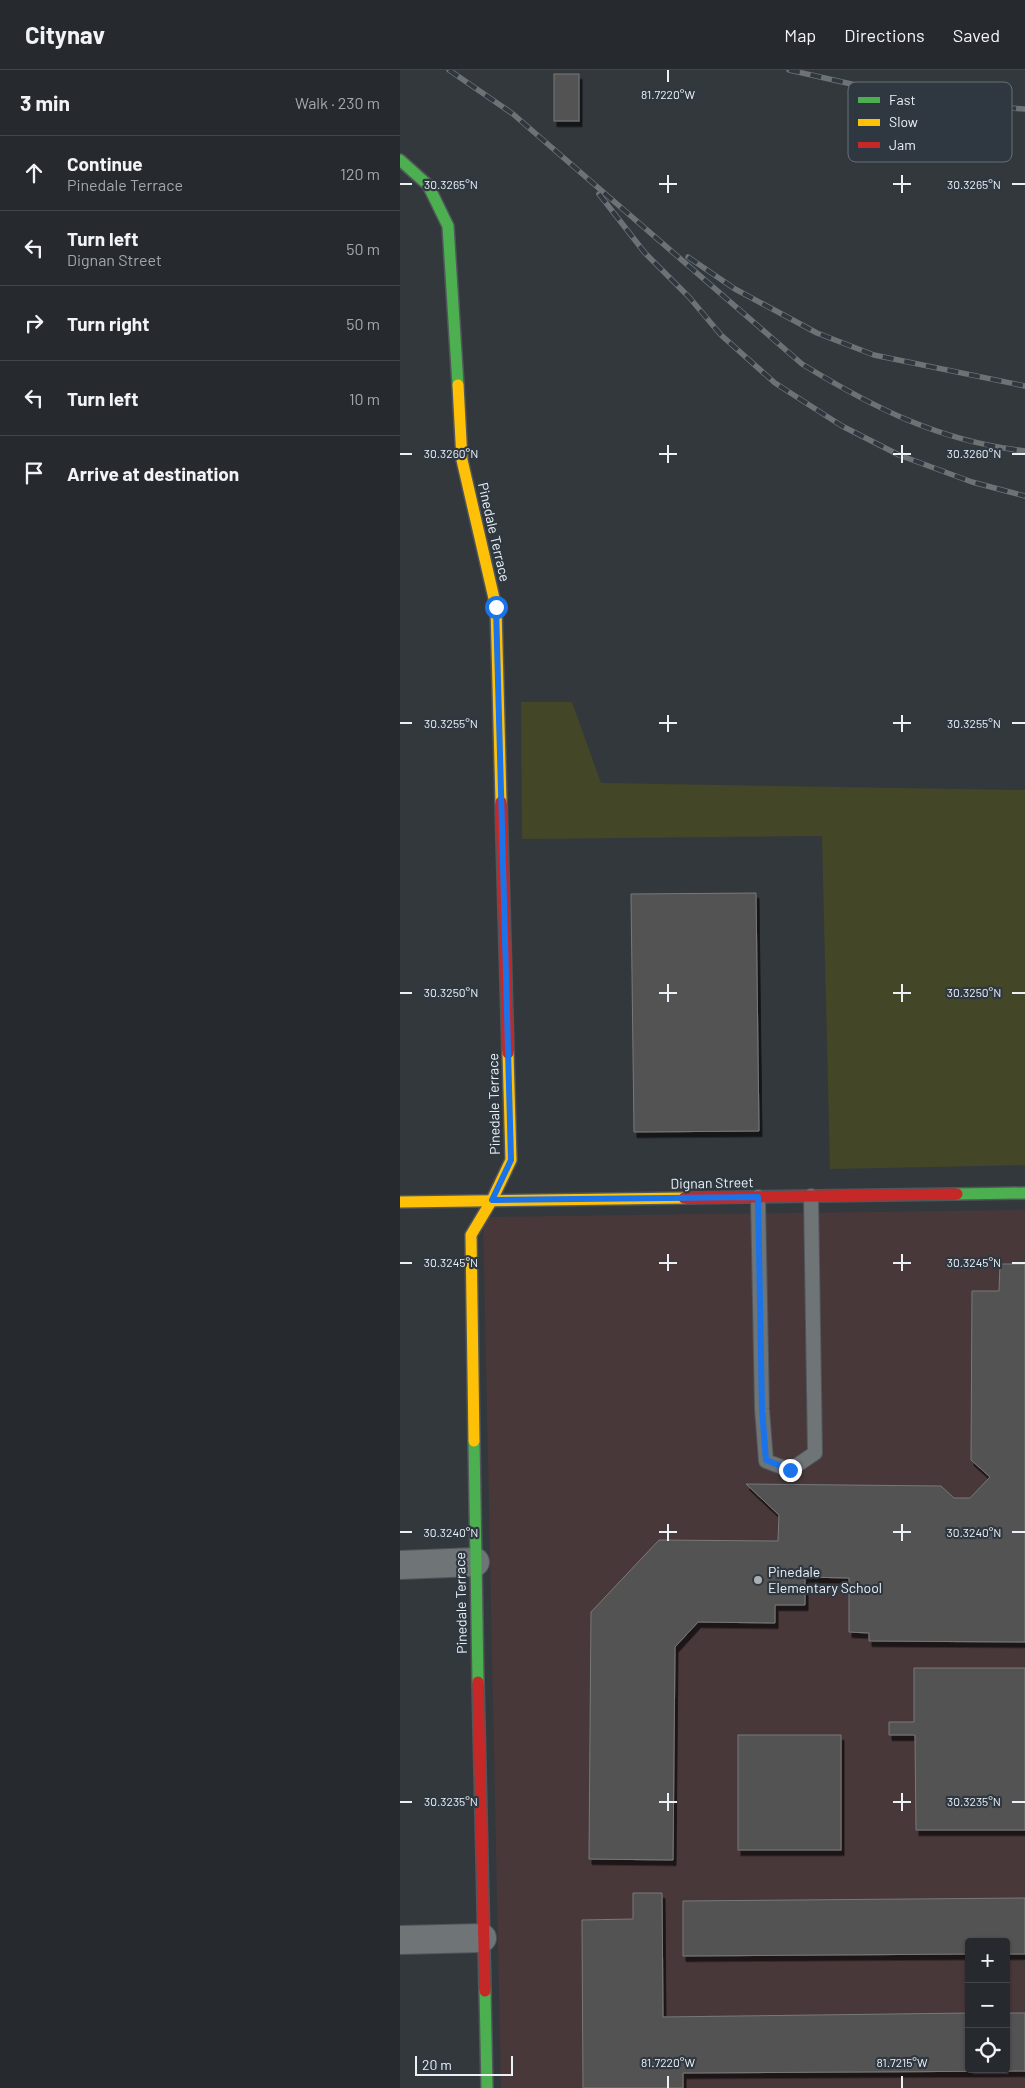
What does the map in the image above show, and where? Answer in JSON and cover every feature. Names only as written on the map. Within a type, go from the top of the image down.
[{"type":"street","name":"Pinedale Terrace","points":[[400,160],[428,185],[448,226],[462,460],[496,607],[511,1160],[492,1200],[470,1235],[482,1938],[487,2088]]},
{"type":"street","name":"Dignan Street","points":[[400,1202],[1025,1193]]},
{"type":"street","points":[[400,1565],[475,1562]]},
{"type":"street","points":[[400,1940],[482,1938]]},
{"type":"lane","points":[[758,1197],[762,1409],[766,1460],[790,1470],[815,1453],[811,1196]]},
{"type":"shaded area","name":"Pinedale Elementary School","points":[[1025,1210],[1025,2088],[501,2088],[483,1217]]},
{"type":"green space","points":[[521,702],[572,702],[601,783],[1025,790],[1025,1165],[830,1169],[822,836],[522,839]]},
{"type":"building","points":[[554,74],[579,74],[579,121],[554,121]]},
{"type":"building","points":[[756,893],[759,1131],[634,1132],[631,894]]},
{"type":"building","points":[[1000,1264],[1025,1264],[1025,1642],[869,1641],[869,1633],[849,1632],[849,1578],[805,1577],[805,1605],[775,1605],[775,1623],[698,1622],[675,1647],[673,1860],[589,1859],[591,1612],[659,1540],[778,1541],[779,1515],[746,1484],[941,1486],[954,1498],[970,1498],[990,1477],[971,1460],[972,1291],[999,1291]]},
{"type":"building","points":[[914,1668],[1025,1668],[1025,1830],[916,1830],[915,1735],[889,1735],[889,1722],[914,1722]]},
{"type":"building","points":[[738,1735],[841,1735],[841,1850],[738,1850]]},
{"type":"building","points":[[633,1893],[662,1893],[663,2017],[965,2013],[965,2071],[683,2073],[683,2088],[583,2088],[582,1920],[633,1919]]},
{"type":"building","points":[[1025,1898],[1025,1954],[1010,1954],[1010,1938],[965,1938],[965,1954],[683,1956],[683,1901]]},
{"type":"building","points":[[1010,2013],[1025,2013],[1025,2071],[1010,2071]]},
{"type":"railway","points":[[449,70],[513,114],[802,364],[855,395],[936,431],[994,446],[1025,451]]},
{"type":"railway","points":[[789,70],[848,83]]},
{"type":"railway","points":[[1012,108],[1025,109]]},
{"type":"railway","points":[[599,194],[645,253],[689,297],[721,335],[775,383],[842,426],[899,455],[972,482],[1025,496]]},
{"type":"railway","points":[[688,257],[735,289],[817,333],[874,355],[1025,386]]},
{"type":"traffic: fast","points":[[400,160],[428,185],[448,226],[458,385]]},
{"type":"traffic: fast","points":[[957,1194],[1025,1193]]},
{"type":"traffic: fast","points":[[474,1441],[478,1682]]},
{"type":"traffic: fast","points":[[485,1991],[487,2088]]},
{"type":"traffic: slow","points":[[458,385],[462,460],[496,607],[501,802]]},
{"type":"traffic: slow","points":[[474,1441],[471,1235],[492,1200],[511,1160],[508,1053]]},
{"type":"traffic: slow","points":[[400,1202],[684,1198]]},
{"type":"traffic: jam","points":[[501,802],[508,1053]]},
{"type":"traffic: jam","points":[[684,1198],[957,1194]]},
{"type":"traffic: jam","points":[[478,1682],[485,1991]]},
{"type":"place","name":"Pinedale Elementary School","points":[[758,1580]]},
{"type":"route","points":[[496,607],[511,1160],[492,1200],[758,1197],[762,1409],[766,1460],[790,1470]]}]
